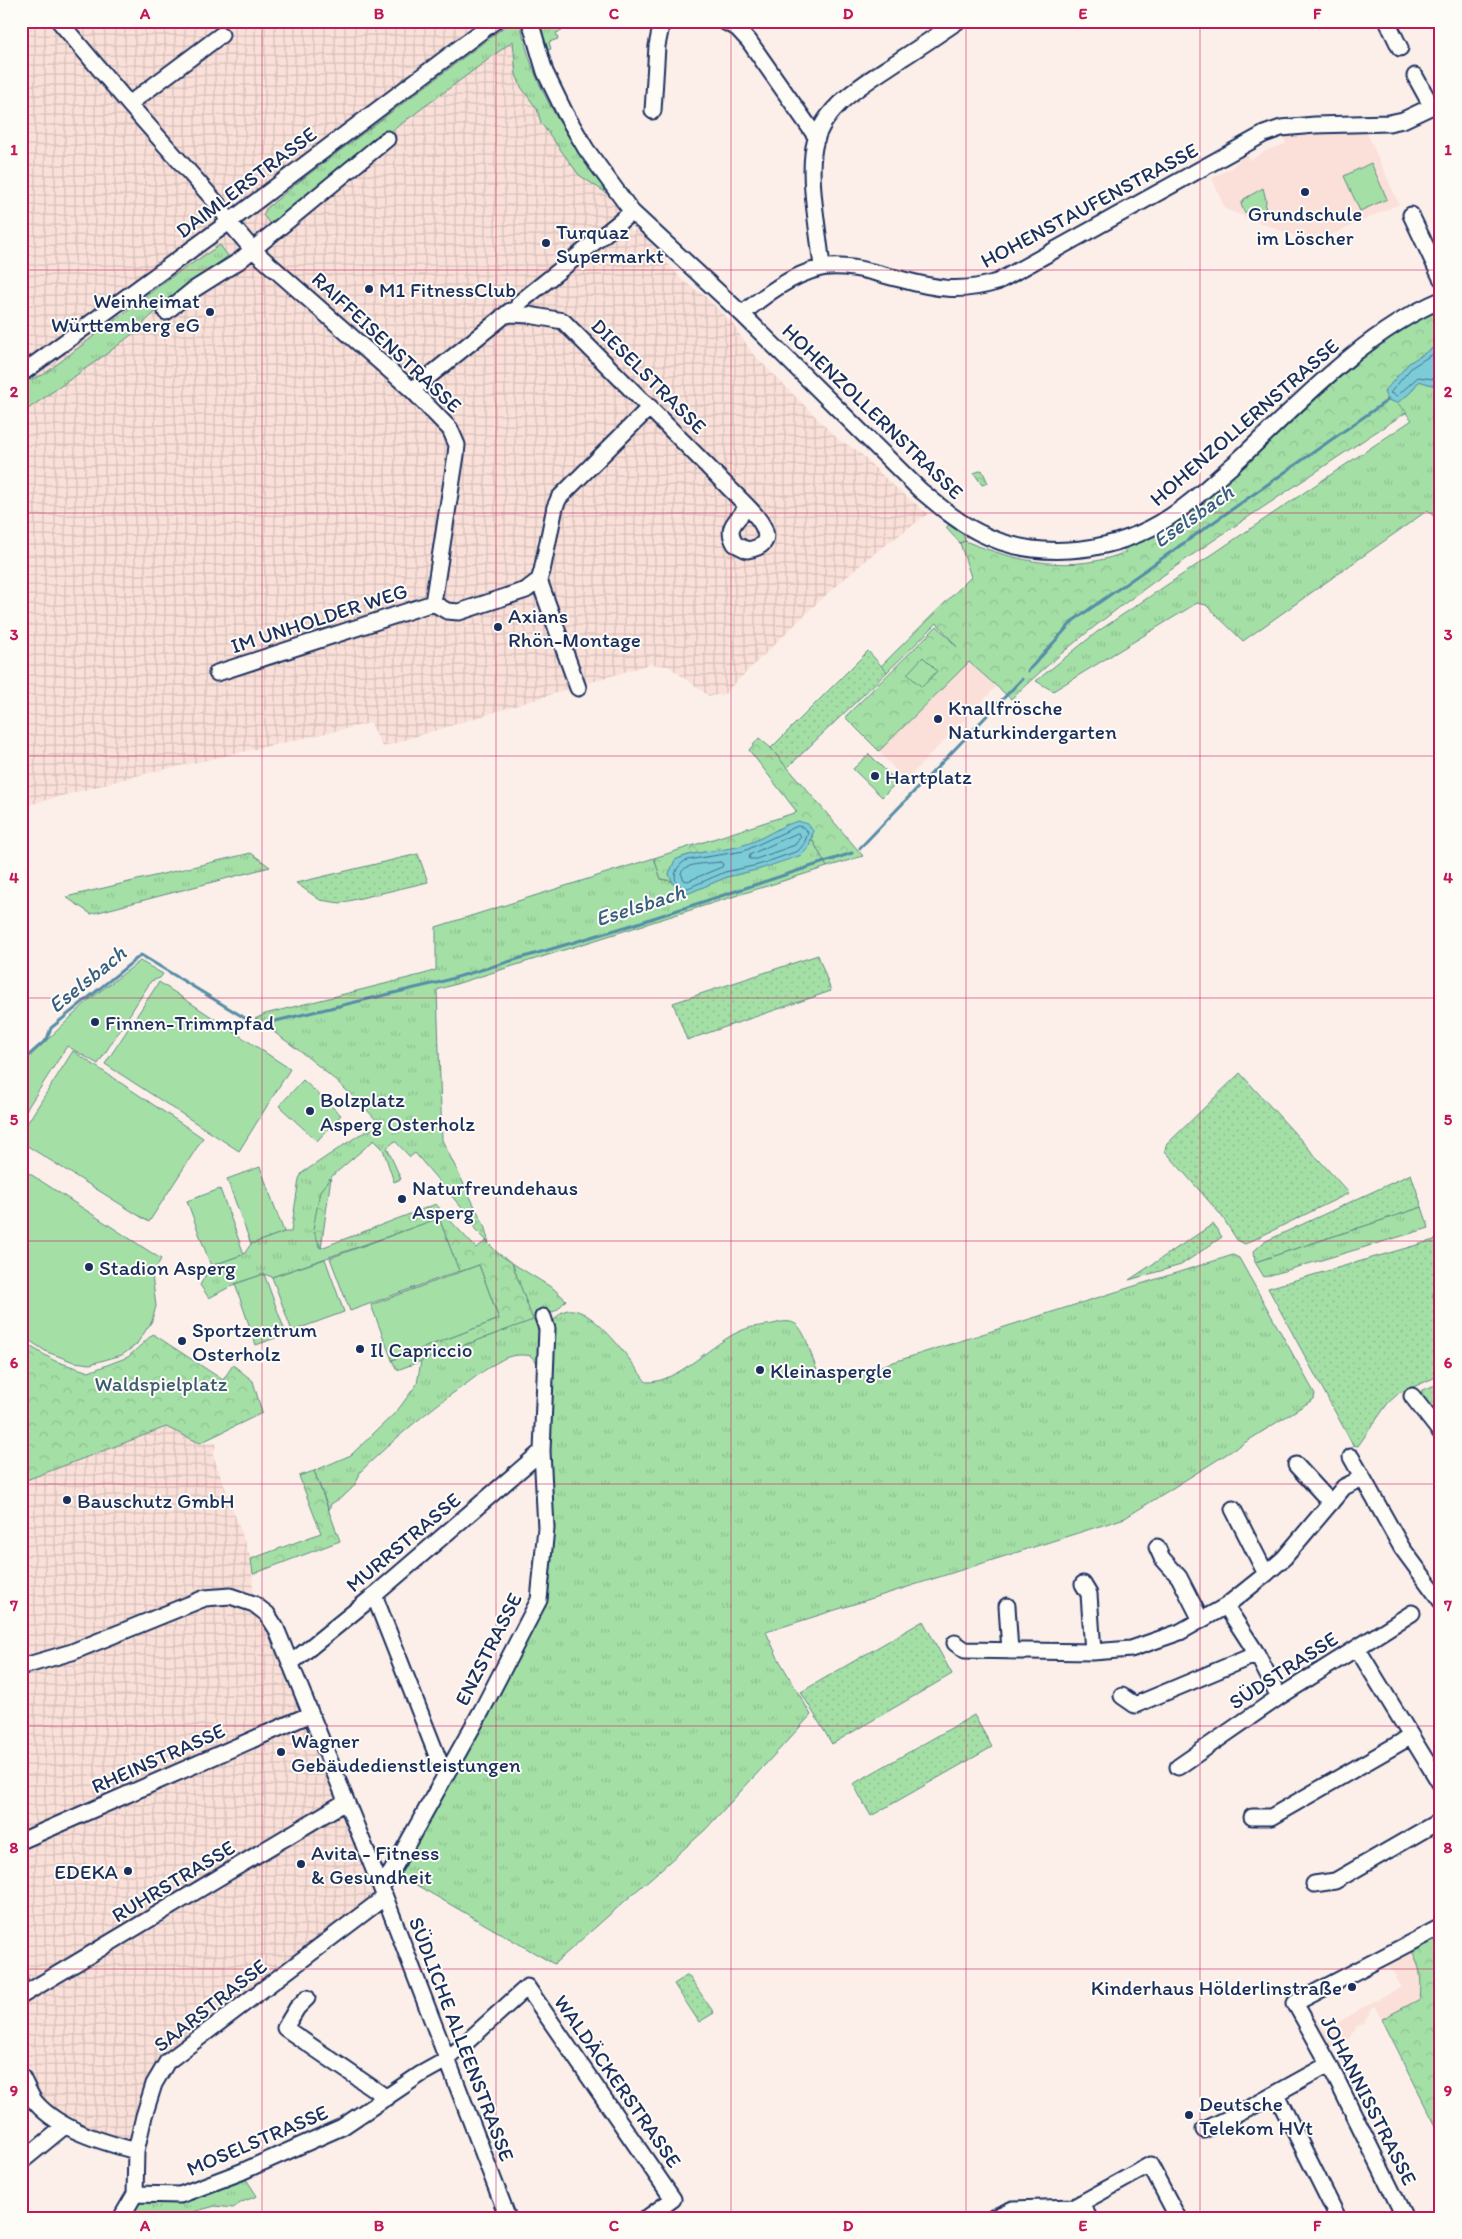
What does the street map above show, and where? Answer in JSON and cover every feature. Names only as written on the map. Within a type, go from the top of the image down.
[{"type":"street","name":"RAIFFEISENSTRASSE","points":[[59,21],[220,207],[229,222],[254,250],[412,390],[450,429],[456,445],[433,603]]},
{"type":"street","name":"HOHENZOLLERNSTRASSE","points":[[530,21],[534,41],[545,72],[565,113],[586,149],[632,212],[742,314],[920,490],[950,515],[979,533],[1012,545],[1057,551],[1089,548],[1116,542],[1161,522],[1205,490],[1326,378],[1362,348],[1410,314],[1441,300]]},
{"type":"street","points":[[653,111],[661,26],[668,21]]},
{"type":"street","points":[[723,21],[737,28],[749,41],[817,138]]},
{"type":"street","points":[[822,268],[813,177],[813,153],[817,138],[828,118],[844,98],[958,21]]},
{"type":"street","points":[[1387,21],[1400,48]]},
{"type":"street","name":"DAIMLERSTRASSE","points":[[21,374],[229,222],[491,23]]},
{"type":"street","points":[[129,104],[221,35]]},
{"type":"street","points":[[1415,76],[1436,105]]},
{"type":"street","name":"HOHENSTAUFENSTRASSE","points":[[742,314],[788,281],[822,268],[852,268],[876,272],[928,286],[959,290],[973,289],[997,282],[1271,131],[1315,125],[1403,120],[1436,105]]},
{"type":"street","points":[[166,312],[193,290],[254,250],[387,139]]},
{"type":"street","points":[[412,390],[632,212]]},
{"type":"street","points":[[1411,215],[1441,278]]},
{"type":"street","name":"DIESELSTRASSE","points":[[512,309],[511,314],[563,321],[747,506]]},
{"type":"street","points":[[578,688],[538,580],[555,507],[559,498],[650,407]]},
{"type":"street","points":[[433,603],[446,611],[459,612],[526,590],[538,580]]},
{"type":"street","name":"IM UNHOLDER WEG","points":[[217,674],[433,603]]},
{"type":"street","name":"ENZSTRASSE","points":[[383,1892],[392,1871],[482,1710],[539,1600],[546,1528],[542,1451],[546,1329],[543,1316]]},
{"type":"street","points":[[1412,1396],[1441,1432]]},
{"type":"street","name":"MURRSTRASSE","points":[[291,1663],[374,1595],[542,1451]]},
{"type":"street","points":[[1351,1457],[1402,1548],[1441,1601]]},
{"type":"street","points":[[1296,1465],[1330,1503]]},
{"type":"street","points":[[955,1643],[965,1650],[1093,1652],[1131,1649],[1158,1641],[1226,1606],[1284,1558],[1344,1487],[1362,1478]]},
{"type":"street","points":[[1233,1508],[1266,1574]]},
{"type":"street","points":[[1158,1547],[1162,1558],[1179,1577],[1201,1620]]},
{"type":"street","points":[[1083,1584],[1089,1594],[1093,1652]]},
{"type":"street","points":[[374,1595],[445,1776]]},
{"type":"street","name":"SÜDLICHE ALLEENSTRASSE","points":[[21,1667],[72,1652],[205,1598],[230,1596],[254,1604],[271,1620],[291,1663],[345,1802],[383,1892],[508,2218]]},
{"type":"street","points":[[1007,1606],[1010,1651]]},
{"type":"street","points":[[1226,1606],[1257,1654],[1279,1698]]},
{"type":"street","name":"SÜDSTRASSE","points":[[1178,1767],[1279,1698],[1412,1613]]},
{"type":"street","points":[[1357,1648],[1441,1785]]},
{"type":"street","points":[[1122,1696],[1135,1705],[1257,1654]]},
{"type":"street","name":"RHEINSTRASSE","points":[[21,1841],[311,1714]]},
{"type":"street","points":[[1252,1817],[1270,1817],[1410,1736]]},
{"type":"street","name":"RUHRSTRASSE","points":[[21,1996],[345,1802]]},
{"type":"street","points":[[1314,1884],[1334,1881],[1441,1820]]},
{"type":"street","name":"SAARSTRASSE","points":[[121,2218],[135,2194],[136,2151],[154,2084],[167,2062],[383,1892]]},
{"type":"street","name":"JOHANNISSTRASSE","points":[[1405,2218],[1329,2064],[1295,2003],[1441,1927]]},
{"type":"street","name":"MOSELSTRASSE","points":[[135,2194],[180,2195],[233,2176],[342,2128],[421,2074],[448,2059],[527,1987]]},
{"type":"street","name":"WALDÄCKERSTRASSE","points":[[527,1987],[673,2199],[647,2218]]},
{"type":"street","points":[[307,1998],[279,2032],[387,2098]]},
{"type":"street","points":[[1204,2130],[1276,2094],[1329,2064]]},
{"type":"street","points":[[21,2076],[36,2103],[65,2126],[104,2142],[136,2151]]},
{"type":"street","points":[[1276,2094],[1338,2218]]},
{"type":"street","points":[[21,2162],[65,2126]]},
{"type":"street","points":[[993,2218],[1013,2210],[1074,2207],[1150,2165],[1178,2218]]},
{"type":"street","points":[[1080,2203],[1089,2218]]},
{"type":"shaded area","points":[[21,21],[479,21],[482,44],[512,21],[520,21],[524,47],[546,99],[579,154],[620,205],[620,210],[627,218],[635,222],[629,227],[631,231],[637,230],[642,233],[683,281],[706,297],[732,323],[753,354],[838,439],[858,451],[888,481],[928,514],[872,555],[818,602],[724,694],[709,696],[668,666],[650,664],[382,747],[371,723],[136,776],[21,807]]},
{"type":"shaded area","name":"Grundschule im Löscher","points":[[1313,132],[1367,133],[1399,204],[1314,243],[1225,209],[1212,178],[1231,168],[1246,153],[1251,160],[1267,150],[1286,144],[1283,136]]},
{"type":"shaded area","name":"Knallfrösche Naturkindergarten","points":[[969,662],[996,687],[905,781],[879,751]]},
{"type":"shaded area","points":[[166,1427],[200,1443],[216,1443],[213,1455],[251,1559],[254,1604],[261,1609],[385,1897],[167,2062],[136,2151],[65,2126],[21,2076],[21,1482]]},
{"type":"shaded area","points":[[1413,1952],[1420,1968],[1420,1999],[1382,2019],[1375,2006],[1373,2007],[1363,2023],[1357,2026],[1350,2039],[1328,2049],[1309,2013],[1310,2009],[1325,2031],[1361,2008],[1401,1987],[1393,1971],[1388,1966]]},
{"type":"green space","points":[[512,21],[520,21],[534,69],[543,92],[555,114],[567,135],[611,196],[579,175],[541,123],[537,109],[521,87],[516,74],[513,41],[296,202],[272,226],[263,215],[267,208],[296,184]]},
{"type":"green space","points":[[538,21],[556,22],[562,31],[556,33],[558,39],[549,42],[551,49],[545,51]]},
{"type":"green space","points":[[1371,163],[1387,199],[1360,211],[1344,176]]},
{"type":"green space","points":[[1263,188],[1266,200],[1265,212],[1244,212],[1241,204],[1244,199]]},
{"type":"green space","points":[[220,245],[228,256],[168,300],[131,335],[109,352],[21,414],[21,386],[29,380],[43,375],[167,280]]},
{"type":"green space","points":[[1441,300],[1441,343],[1409,363],[1384,392],[1388,400],[1397,403],[1407,412],[1169,571],[1072,645],[1011,699],[969,662],[879,751],[845,717],[937,626],[957,647],[937,623],[887,672],[881,666],[971,577],[960,543],[965,541],[1004,555],[1045,563],[1085,563],[1106,559],[1126,552],[1116,542],[1147,530],[1308,396]]},
{"type":"green space","points":[[1419,381],[1432,385],[1441,385],[1441,525],[1428,510],[1243,641],[1206,605],[1197,603],[1053,691],[1036,681],[1097,632],[1412,420],[1397,403],[1410,393]]},
{"type":"green space","points":[[982,470],[988,483],[982,485],[974,473]]},
{"type":"green space","points":[[954,518],[962,528],[965,541],[960,543],[946,528]]},
{"type":"green space","points":[[868,651],[887,672],[787,768],[771,748]]},
{"type":"green space","points":[[923,657],[937,671],[922,687],[907,674]]},
{"type":"green space","points":[[759,738],[771,748],[863,856],[827,867],[812,839],[813,831],[787,824],[747,844],[696,853],[675,860],[669,874],[672,881],[661,879],[654,858],[797,812],[749,750]]},
{"type":"green space","name":"Hartplatz","points":[[869,754],[897,782],[882,797],[853,769]]},
{"type":"green space","points":[[812,839],[827,867],[437,990],[442,1140],[484,1225],[489,1243],[473,1227],[479,1222],[461,1207],[415,1153],[410,1157],[395,1141],[387,1148],[401,1179],[394,1182],[383,1149],[374,1140],[331,1177],[320,1191],[319,1247],[321,1248],[436,1204],[446,1216],[272,1277],[264,1274],[235,1284],[209,1298],[200,1285],[211,1266],[244,1254],[251,1244],[284,1232],[291,1232],[299,1179],[302,1173],[359,1135],[381,1125],[321,1068],[255,1019],[265,1014],[436,970],[436,927],[654,858],[661,879],[672,881],[675,887],[689,893],[727,877],[760,869],[808,847]]},
{"type":"green space","points":[[251,853],[270,867],[91,914],[66,897]]},
{"type":"green space","points":[[418,854],[428,882],[340,903],[320,900],[296,883]]},
{"type":"green space","points":[[818,955],[831,991],[687,1040],[673,1003]]},
{"type":"green space","name":"Finnen-Trimmpfad","points":[[140,961],[163,974],[160,978],[151,981],[98,1064],[67,1046],[21,1118],[21,1065],[90,999]]},
{"type":"green space","points":[[159,982],[290,1069],[239,1151],[105,1064]]},
{"type":"green space","points":[[73,1051],[203,1138],[149,1222],[21,1142],[21,1133]]},
{"type":"green space","points":[[1240,1073],[1349,1193],[1245,1244],[1237,1240],[1221,1215],[1165,1151],[1166,1145]]},
{"type":"green space","name":"Bolzplatz Asperg Osterholz","points":[[303,1080],[341,1115],[317,1141],[279,1106]]},
{"type":"green space","points":[[260,1167],[284,1232],[251,1244],[227,1179]]},
{"type":"green space","name":"Stadion Asperg","points":[[21,1168],[161,1259],[152,1275],[156,1306],[152,1321],[136,1345],[122,1355],[90,1364],[74,1362],[47,1352],[21,1335]]},
{"type":"green space","points":[[1411,1174],[1422,1207],[1255,1262],[1254,1251],[1264,1242]]},
{"type":"green space","points":[[331,1177],[321,1248],[313,1230],[320,1191]]},
{"type":"green space","points":[[220,1189],[244,1254],[211,1266],[187,1201]]},
{"type":"green space","points":[[1422,1207],[1429,1228],[1264,1277],[1255,1262]]},
{"type":"green space","points":[[446,1216],[476,1248],[486,1241],[499,1254],[512,1263],[533,1320],[397,1370],[392,1360],[499,1319],[479,1265],[459,1272],[439,1218]]},
{"type":"green space","points":[[439,1218],[459,1271],[350,1311],[330,1258]]},
{"type":"green space","points":[[1213,1224],[1222,1237],[1181,1265],[1129,1280]]},
{"type":"green space","points":[[1441,1238],[1441,1291],[1432,1295],[1441,1313],[1441,1375],[1399,1393],[1388,1403],[1358,1446],[1353,1445],[1268,1288]]},
{"type":"green space","points":[[1233,1255],[1239,1258],[1315,1394],[1314,1399],[1125,1518],[766,1632],[778,1658],[811,1715],[704,1831],[554,1964],[392,1871],[539,1600],[552,1325],[562,1312],[574,1310],[588,1316],[616,1342],[646,1382],[658,1381],[670,1376],[732,1335],[743,1330],[786,1322],[792,1322],[798,1326],[807,1342],[818,1372],[835,1378],[846,1377]]},
{"type":"green space","points":[[325,1259],[344,1312],[292,1331],[272,1277]]},
{"type":"green space","points":[[512,1263],[554,1289],[566,1300],[557,1310],[543,1317],[544,1371],[531,1356],[524,1355],[505,1358],[490,1367],[438,1404],[385,1448],[360,1472],[353,1487],[331,1504],[329,1510],[314,1471],[351,1455],[397,1411],[417,1384],[421,1361],[532,1320]]},
{"type":"green space","points":[[479,1265],[499,1319],[392,1360],[371,1305]]},
{"type":"green space","points":[[264,1274],[286,1334],[256,1345],[235,1284]]},
{"type":"green space","name":"Waldspielplatz","points":[[153,1334],[223,1380],[233,1365],[253,1381],[262,1413],[200,1443],[166,1427],[21,1482],[21,1341],[55,1361],[89,1372],[128,1357]]},
{"type":"green space","points":[[1441,1383],[1441,1412],[1434,1414],[1421,1395],[1422,1390]]},
{"type":"green space","points":[[314,1471],[340,1541],[253,1574],[251,1559],[321,1533],[299,1476]]},
{"type":"green space","points":[[923,1621],[952,1674],[832,1744],[801,1692]]},
{"type":"green space","points":[[974,1715],[992,1747],[871,1816],[853,1784]]},
{"type":"green space","points":[[1441,1936],[1441,2136],[1382,2019],[1420,1999],[1420,1974],[1412,1951]]},
{"type":"green space","points":[[21,1962],[30,1982],[21,1987]]},
{"type":"green space","points":[[688,1975],[714,2013],[699,2022],[674,1984]]},
{"type":"green space","points":[[246,2179],[257,2196],[233,2208],[215,2206],[171,2218],[129,2218],[138,2203],[174,2202]]},
{"type":"water","points":[[1441,343],[1441,385],[1432,385],[1419,381],[1410,393],[1397,403],[1388,400],[1384,392],[1409,363]]},
{"type":"water","points":[[798,821],[808,824],[813,831],[809,847],[802,855],[760,869],[727,877],[689,893],[680,892],[675,887],[669,874],[675,860],[692,854],[744,845]]},
{"type":"waterway","name":"Eselsbach","points":[[1028,671],[1074,620],[1388,400]]},
{"type":"waterway","name":"Eselsbach","points":[[860,848],[1022,679]]},
{"type":"waterway","name":"Eselsbach","points":[[437,983],[632,925],[852,853]]},
{"type":"waterway","name":"Eselsbach","points":[[21,1062],[47,1039],[51,1028],[141,955],[258,1026],[260,1025]]},
{"type":"waterway","name":"Eselsbach","points":[[267,1023],[436,983]]},
{"type":"place","name":"Grundschule im Löscher","points":[[1305,192]]},
{"type":"place","name":"Turquaz Supermarkt","points":[[546,243]]},
{"type":"place","name":"M1 FitnessClub","points":[[369,289]]},
{"type":"place","name":"Weinheimat Württemberg eG","points":[[210,312]]},
{"type":"place","name":"Axians Rhön-Montage","points":[[498,627]]},
{"type":"place","name":"Knallfrösche Naturkindergarten","points":[[938,719]]},
{"type":"place","name":"Hartplatz","points":[[875,776]]},
{"type":"place","name":"Finnen-Trimmpfad","points":[[95,1022]]},
{"type":"place","name":"Bolzplatz Asperg Osterholz","points":[[310,1111]]},
{"type":"place","name":"Naturfreundehaus Asperg","points":[[402,1199]]},
{"type":"place","name":"Stadion Asperg","points":[[89,1267]]},
{"type":"place","name":"Sportzentrum Osterholz","points":[[182,1341]]},
{"type":"place","name":"Il Capriccio","points":[[360,1349]]},
{"type":"place","name":"Kleinaspergle","points":[[760,1370]]},
{"type":"place","name":"Bauschutz GmbH","points":[[67,1500]]},
{"type":"place","name":"Wagner Gebäudedienstleistungen","points":[[281,1752]]},
{"type":"place","name":"Avita - Fitness & Gesundheit","points":[[301,1864]]},
{"type":"place","name":"EDEKA","points":[[128,1871]]},
{"type":"place","name":"Kinderhaus Hölderlinstraße","points":[[1352,1987]]},
{"type":"place","name":"Deutsche Telekom HVt","points":[[1189,2115]]}]
